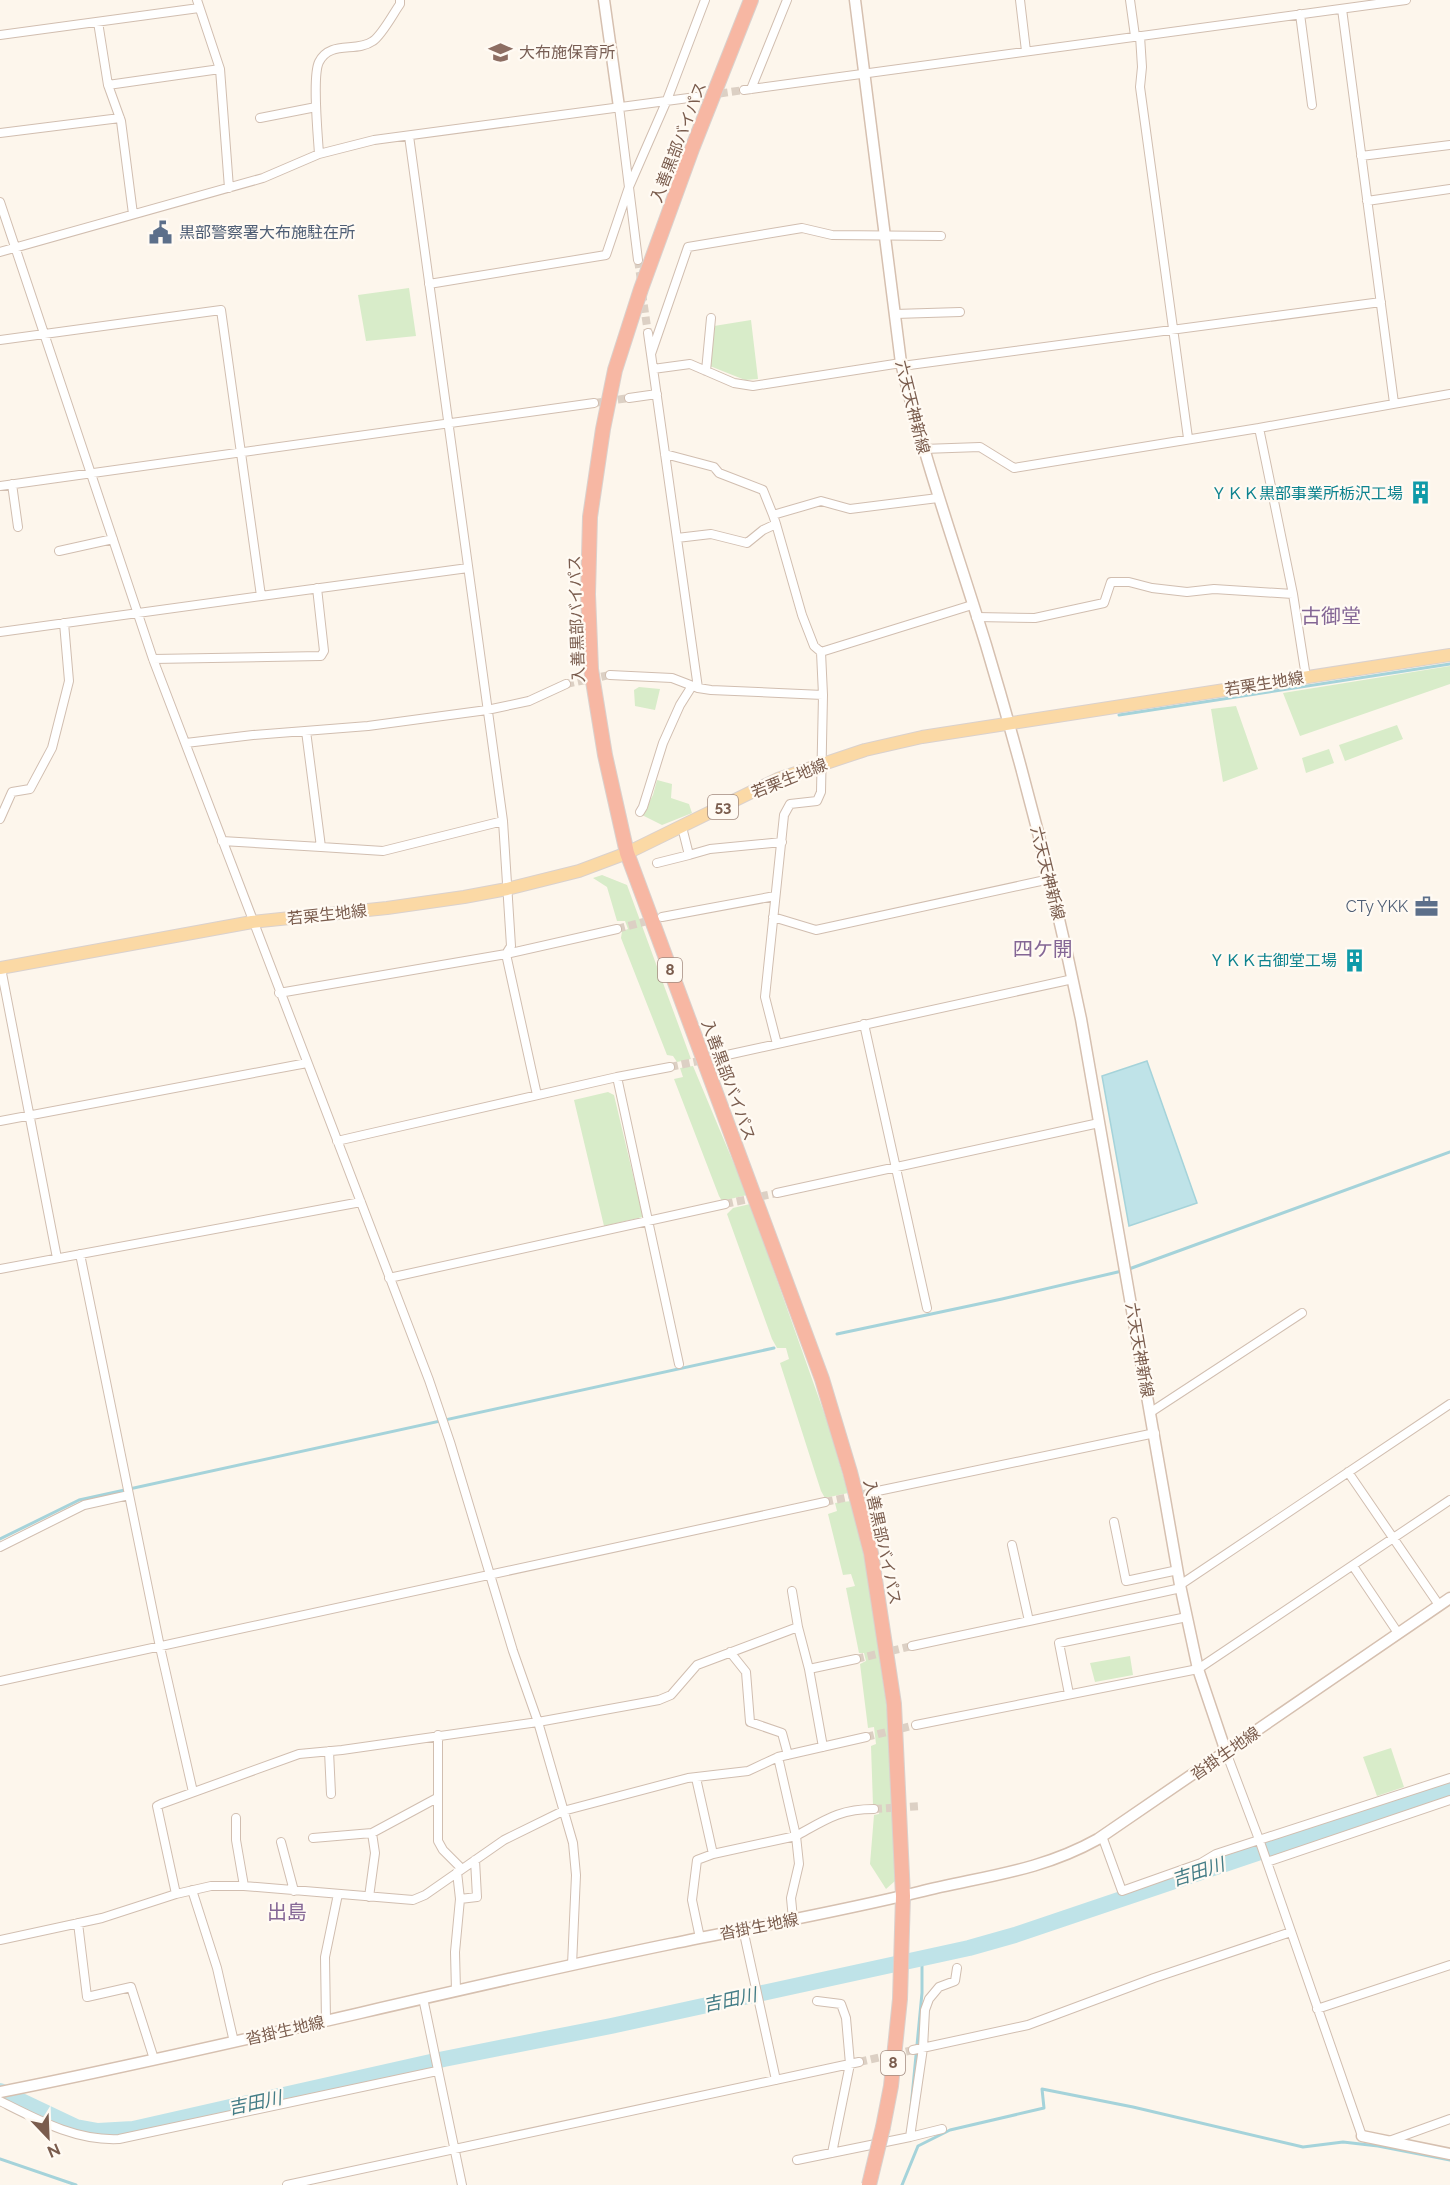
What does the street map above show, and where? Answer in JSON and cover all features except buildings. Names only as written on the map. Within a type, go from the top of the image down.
[{"type":"highway","name":"入善黒部バイパス","points":[[751,0],[692,148],[641,289],[615,370],[603,429],[590,517],[588,594],[591,669],[605,755],[627,853],[822,1379],[871,1553],[894,1704],[903,1896],[900,1999],[891,2086],[869,2185]]},
{"type":"main road","points":[[604,0],[619,107]]},
{"type":"main road","name":"六天天神新線","points":[[855,0],[901,365],[923,449],[1008,723],[1050,879],[1073,979],[1155,1433],[1180,1587],[1198,1669],[1226,1752]]},
{"type":"main road","name":"若栗生地線","points":[[0,968],[252,922],[387,908],[507,889],[579,872],[627,853],[778,778],[865,750],[922,737],[1450,655]]},
{"type":"main road","name":"沓掛生地線","points":[[5,2089],[234,2042],[572,1965],[1031,1868],[1071,1854],[1102,1836],[1450,1598]]},
{"type":"main road","points":[[1362,2136],[1450,2154]]},
{"type":"street","points":[[319,154],[316,107],[319,62],[330,51],[365,45],[374,41],[400,0]]},
{"type":"street","points":[[429,284],[606,255],[629,187],[667,100],[705,0]]},
{"type":"street","points":[[787,0],[748,89],[1406,0]]},
{"type":"street","points":[[1020,0],[1026,51]]},
{"type":"street","points":[[1130,0],[1138,36],[1142,67],[1140,87],[1188,438]]},
{"type":"street","points":[[0,35],[98,22],[199,4],[220,69],[229,188]]},
{"type":"street","points":[[1342,9],[1394,403]]},
{"type":"street","points":[[1300,14],[1312,105]]},
{"type":"street","points":[[98,22],[108,85],[120,118],[133,214]]},
{"type":"street","points":[[108,85],[220,69]]},
{"type":"street","points":[[0,252],[263,178],[319,154],[374,140],[696,97]]},
{"type":"street","points":[[260,118],[316,107]]},
{"type":"street","points":[[619,107],[638,260]]},
{"type":"street","points":[[0,133],[120,118]]},
{"type":"street","points":[[409,136],[503,821],[511,946],[506,954],[537,1095]]},
{"type":"street","points":[[1361,156],[1450,145]]},
{"type":"street","points":[[1367,201],[1450,189]]},
{"type":"street","points":[[0,202],[153,659],[429,1380],[513,1651],[538,1722],[573,1843],[576,1875],[572,1965]]},
{"type":"street","points":[[651,354],[688,247],[802,228],[832,235],[941,236]]},
{"type":"street","points":[[653,369],[690,364],[734,383],[753,386],[1382,302]]},
{"type":"street","points":[[0,339],[221,310],[261,596]]},
{"type":"street","points":[[895,314],[960,312]]},
{"type":"street","points":[[706,371],[711,318]]},
{"type":"street","points":[[640,812],[670,725],[695,687],[648,333]]},
{"type":"street","points":[[629,398],[657,394]]},
{"type":"street","points":[[923,449],[980,447],[1014,468],[1450,394]]},
{"type":"street","points":[[0,486],[594,403]]},
{"type":"street","points":[[1259,428],[1293,594],[1306,677]]},
{"type":"street","points":[[665,454],[714,467],[719,473],[763,490],[776,524],[802,615],[814,646],[821,652],[823,695],[821,792],[817,801],[790,804],[784,815],[765,997],[777,1044]]},
{"type":"street","points":[[12,484],[18,526]]},
{"type":"street","points":[[773,515],[821,501],[850,509],[938,498]]},
{"type":"street","points":[[677,538],[711,534],[747,543],[763,530],[776,524]]},
{"type":"street","points":[[59,551],[113,539]]},
{"type":"street","points":[[0,632],[137,611],[468,568]]},
{"type":"street","points":[[976,617],[1035,618],[1104,603],[1111,582],[1129,582],[1152,588],[1187,592],[1214,589],[1293,594]]},
{"type":"street","points":[[153,659],[321,656],[324,651],[317,588]]},
{"type":"street","points":[[821,652],[972,605]]},
{"type":"street","points":[[0,819],[12,792],[30,789],[52,748],[69,681],[64,623]]},
{"type":"street","points":[[610,675],[672,678],[695,687],[823,695]]},
{"type":"street","points":[[186,743],[487,711],[529,701],[566,684]]},
{"type":"street","points":[[306,731],[321,847]]},
{"type":"street","points":[[222,841],[383,851],[503,821]]},
{"type":"street","points":[[682,827],[689,855]]},
{"type":"street","points":[[657,863],[710,849],[782,842]]},
{"type":"street","points":[[773,917],[816,930],[1050,879]]},
{"type":"street","points":[[662,917],[776,896]]},
{"type":"street","points":[[279,993],[506,954],[617,929]]},
{"type":"street","points":[[0,968],[57,1258]]},
{"type":"street","points":[[726,1055],[1073,979]]},
{"type":"street","points":[[864,1024],[927,1308]]},
{"type":"street","points":[[0,1121],[307,1063]]},
{"type":"street","points":[[337,1141],[670,1066]]},
{"type":"street","points":[[617,1077],[679,1364]]},
{"type":"street","points":[[777,1193],[1099,1124]]},
{"type":"street","points":[[0,1269],[361,1202]]},
{"type":"street","points":[[389,1278],[725,1204]]},
{"type":"street","points":[[80,1254],[160,1647],[193,1792]]},
{"type":"street","points":[[1151,1412],[1302,1313]]},
{"type":"street","points":[[912,1646],[1180,1587],[1450,1404]]},
{"type":"street","points":[[873,1492],[1155,1433]]},
{"type":"street","points":[[1348,1472],[1440,1605]]},
{"type":"street","points":[[0,1547],[84,1505],[129,1495]]},
{"type":"street","points":[[916,1725],[1198,1669],[1450,1500]]},
{"type":"street","points":[[0,1681],[825,1502]]},
{"type":"street","points":[[1114,1522],[1126,1581],[1178,1570]]},
{"type":"street","points":[[1012,1545],[1029,1621]]},
{"type":"street","points":[[1353,1566],[1398,1633]]},
{"type":"street","points":[[792,1591],[823,1747]]},
{"type":"street","points":[[1069,1694],[1059,1643],[1187,1617]]},
{"type":"street","points":[[176,1894],[157,1806],[299,1754],[538,1722],[659,1700],[671,1695],[697,1665],[798,1627]]},
{"type":"street","points":[[730,1652],[746,1672],[750,1722],[782,1733],[788,1755]]},
{"type":"street","points":[[809,1669],[856,1659]]},
{"type":"street","points":[[438,1735],[438,1841],[459,1870],[460,1899],[455,1952],[456,1991]]},
{"type":"street","points":[[0,1940],[102,1918],[176,1894],[212,1886],[244,1886],[413,1900],[425,1895],[504,1840],[563,1811],[696,1778],[748,1771],[778,1757],[866,1737]]},
{"type":"street","points":[[329,1751],[331,1794]]},
{"type":"street","points":[[1226,1752],[1260,1841],[1362,2136]]},
{"type":"street","points":[[778,1757],[796,1836],[799,1864],[791,1898],[793,1919]]},
{"type":"street","points":[[696,1778],[713,1854]]},
{"type":"street","points":[[1102,1836],[1122,1891],[1201,1863],[1216,1854],[1450,1778]]},
{"type":"street","points":[[313,1838],[372,1833],[437,1798]]},
{"type":"street","points":[[1267,1861],[1450,1800]]},
{"type":"street","points":[[700,1938],[692,1900],[697,1860],[713,1854],[796,1836],[832,1816],[853,1809],[874,1809]]},
{"type":"street","points":[[236,1818],[236,1840],[244,1886]]},
{"type":"street","points":[[369,1897],[375,1853],[372,1833]]},
{"type":"street","points":[[281,1842],[294,1891]]},
{"type":"street","points":[[460,1899],[477,1897],[475,1860]]},
{"type":"street","points":[[192,1890],[217,1968],[234,2042]]},
{"type":"street","points":[[326,2021],[325,1957],[338,1894]]},
{"type":"street","points":[[78,1923],[87,1997],[131,1986],[154,2059]]},
{"type":"street","points":[[743,1929],[776,2080]]},
{"type":"street","points":[[913,2050],[1028,2025],[1154,1978],[1291,1932]]},
{"type":"street","points":[[1317,2009],[1450,1965]]},
{"type":"street","points":[[910,2137],[923,2048],[925,2010],[929,1999],[939,1987],[955,1981],[957,1968]]},
{"type":"street","points":[[423,1998],[462,2185]]},
{"type":"street","points":[[817,2001],[841,2004],[845,2011],[854,2063],[832,2153]]},
{"type":"street","points":[[287,2185],[854,2063]]},
{"type":"street","points":[[0,2102],[84,2137],[100,2140],[119,2139],[437,2070]]},
{"type":"street","points":[[1387,2141],[1450,2120]]},
{"type":"street","points":[[797,2160],[942,2129]]},
{"type":"green space","points":[[409,288],[416,336],[366,341],[358,295]]},
{"type":"green space","points":[[751,320],[758,379],[745,380],[710,366],[714,326]]},
{"type":"green space","points":[[1450,666],[1450,684],[1300,736],[1283,693]]},
{"type":"green space","points":[[639,687],[660,689],[655,710],[635,706],[634,690]]},
{"type":"green space","points":[[1236,706],[1258,769],[1223,782],[1211,709]]},
{"type":"green space","points":[[1397,725],[1403,739],[1345,761],[1339,745]]},
{"type":"green space","points":[[1329,749],[1334,763],[1306,773],[1302,758]]},
{"type":"green space","points":[[657,780],[672,784],[671,798],[689,804],[692,813],[662,825],[642,815],[653,795]]},
{"type":"green space","points":[[602,875],[627,885],[691,1059],[677,1062],[673,1056],[667,1055],[621,938],[622,931],[628,929],[625,921],[617,921],[607,887],[593,878]]},
{"type":"green space","points":[[693,1066],[747,1195],[722,1201],[719,1196],[674,1079],[683,1077],[680,1068]]},
{"type":"green space","points":[[608,1092],[614,1095],[643,1217],[604,1226],[574,1100]]},
{"type":"green space","points":[[750,1204],[828,1424],[848,1493],[825,1498],[821,1491],[780,1363],[789,1359],[786,1348],[777,1348],[772,1339],[727,1214],[733,1208]]},
{"type":"green space","points":[[851,1501],[866,1565],[887,1709],[893,1793],[895,1881],[886,1889],[870,1864],[874,1815],[879,1814],[880,1805],[873,1805],[871,1746],[876,1744],[874,1727],[868,1728],[860,1664],[866,1661],[864,1653],[859,1653],[846,1588],[855,1586],[851,1574],[843,1575],[828,1514],[837,1511],[835,1503]]},
{"type":"green space","points":[[1130,1656],[1133,1675],[1095,1682],[1090,1663]]},
{"type":"green space","points":[[1391,1748],[1404,1787],[1377,1796],[1363,1757]]},
{"type":"water","points":[[1147,1061],[1197,1203],[1129,1226],[1102,1076]]},
{"type":"waterway","points":[[1119,715],[1450,664]]},
{"type":"waterway","points":[[1129,1269],[1450,1152]]},
{"type":"waterway","points":[[837,1334],[1122,1271]]},
{"type":"waterway","points":[[0,1539],[79,1500],[774,1348]]},
{"type":"waterway","name":"吉田川","points":[[0,2091],[76,2127],[98,2131],[133,2129],[444,2059],[611,2026],[969,1948],[1015,1935],[1450,1788]]},
{"type":"waterway","points":[[910,2118],[922,1993],[922,1958]]},
{"type":"waterway","points":[[902,2185],[918,2146],[950,2130],[1044,2108],[1042,2089],[1133,2107],[1303,2147],[1343,2142],[1378,2146],[1450,2160]]},
{"type":"waterway","points":[[0,2159],[76,2185]]},
{"type":"tunnel","points":[[696,97],[744,90]]},
{"type":"tunnel","points":[[638,260],[641,281]]},
{"type":"tunnel","points":[[642,293],[648,333]]},
{"type":"tunnel","points":[[594,403],[629,398]]},
{"type":"tunnel","points":[[566,684],[610,675]]},
{"type":"tunnel","points":[[617,929],[655,919]]},
{"type":"tunnel","points":[[670,1067],[727,1055]]},
{"type":"tunnel","points":[[725,1204],[777,1193]]},
{"type":"tunnel","points":[[825,1502],[873,1492]]},
{"type":"tunnel","points":[[856,1659],[912,1646]]},
{"type":"tunnel","points":[[866,1737],[916,1725]]},
{"type":"tunnel","points":[[874,1809],[921,1806]]},
{"type":"tunnel","points":[[859,2062],[913,2050]]},
{"type":"place","name":"大布施保育所","points":[[501,52]]},
{"type":"place","name":"黒部警察署大布施駐在所","points":[[161,232]]},
{"type":"place","name":"ＹＫＫ黒部事業所栃沢工場","points":[[1421,493]]},
{"type":"place","name":"CTy YKK","points":[[1426,906]]},
{"type":"place","name":"ＹＫＫ古御堂工場","points":[[1355,960]]},
{"type":"district","name":"古御堂","points":[[1331,616]]},
{"type":"district","name":"四ケ開","points":[[1043,949]]},
{"type":"district","name":"出島","points":[[287,1912]]}]
